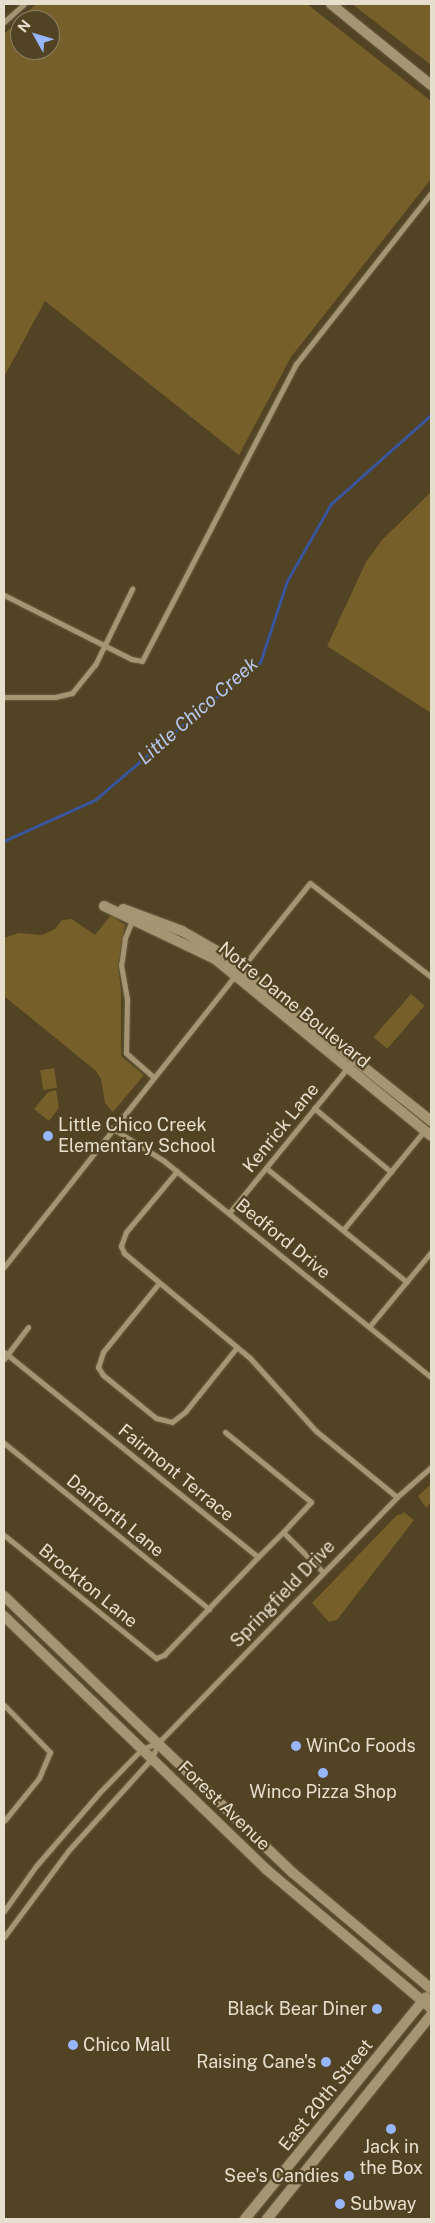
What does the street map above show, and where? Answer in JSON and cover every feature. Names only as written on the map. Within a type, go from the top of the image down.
[{"type":"street","points":[[4,22],[24,4]]},
{"type":"street","points":[[331,4],[431,85]]},
{"type":"street","points":[[4,595],[137,662],[142,661],[296,364],[431,193]]},
{"type":"street","points":[[4,697],[55,697],[72,693],[82,683],[104,646],[132,589]]},
{"type":"street","points":[[4,1267],[112,1128],[310,883],[431,977]]},
{"type":"street","points":[[133,917],[125,938],[121,965],[127,1000],[126,1053],[154,1077]]},
{"type":"street","name":"Notre Dame Boulevard","points":[[133,917],[238,972],[350,1064],[428,1134]]},
{"type":"street","name":"Notre Dame Boulevard","points":[[350,1064],[431,1121]]},
{"type":"street","name":"Kenrick Lane","points":[[229,1213],[350,1064]]},
{"type":"street","points":[[314,1108],[390,1172]]},
{"type":"street","name":"Bedford Drive","points":[[112,1128],[177,1171],[431,1378]]},
{"type":"street","points":[[343,1230],[390,1172],[428,1134]]},
{"type":"street","points":[[266,1168],[407,1282]]},
{"type":"street","points":[[177,1171],[122,1238],[124,1252],[237,1347],[316,1431],[397,1497]]},
{"type":"street","points":[[369,1327],[431,1252]]},
{"type":"street","points":[[159,1283],[103,1352],[98,1367],[103,1374],[156,1418],[172,1422],[185,1412],[237,1347]]},
{"type":"street","points":[[5,1355],[28,1327]]},
{"type":"street","name":"Fairmont Terrace","points":[[5,1355],[258,1557]]},
{"type":"street","points":[[209,1610],[311,1502],[225,1432]]},
{"type":"street","name":"Danforth Lane","points":[[4,1443],[209,1610]]},
{"type":"street","name":"Springfield Drive","points":[[4,1937],[68,1851],[152,1758],[158,1743],[397,1497],[431,1468]]},
{"type":"street","points":[[283,1532],[323,1572]]},
{"type":"street","name":"Brockton Lane","points":[[4,1535],[156,1658],[164,1656],[209,1610]]},
{"type":"street","name":"Forest Avenue","points":[[4,1596],[293,1873],[431,1989]]},
{"type":"street","name":"Forest Avenue","points":[[4,1616],[296,1896],[431,2008]]},
{"type":"street","points":[[4,1705],[50,1752],[39,1778],[4,1821]]},
{"type":"street","name":"Springfield Drive","points":[[4,1911],[71,1824],[142,1749],[158,1743]]},
{"type":"street","name":"East 20th Street","points":[[245,2219],[431,1989]]},
{"type":"street","name":"East 20th Street","points":[[267,2219],[431,2015]]},
{"type":"street","points":[[329,2116],[337,2130]]},
{"type":"street","points":[[322,2125],[337,2130]]},
{"type":"shaded area","points":[[36,4],[307,4],[431,101],[431,179],[291,357],[239,455],[45,301],[4,377],[4,34],[10,28],[10,60],[60,60],[60,10],[30,10]]},
{"type":"shaded area","points":[[352,4],[431,4],[431,65]]},
{"type":"shaded area","points":[[431,492],[431,713],[327,646],[366,562],[382,540]]},
{"type":"shaded area","points":[[111,915],[125,925],[118,965],[121,991],[121,1056],[144,1075],[113,1112],[105,1103],[101,1079],[96,1071],[4,996],[4,938],[19,933],[42,935],[55,929],[62,920],[72,919],[95,935]]},
{"type":"shaded area","points":[[411,994],[425,1006],[387,1049],[374,1037]]},
{"type":"shaded area","points":[[54,1068],[57,1088],[43,1090],[40,1070]]},
{"type":"shaded area","points":[[56,1090],[59,1108],[49,1121],[34,1109],[48,1092]]},
{"type":"shaded area","points":[[431,1484],[431,1502],[426,1508],[418,1496]]},
{"type":"shaded area","points":[[402,1511],[414,1520],[337,1620],[329,1622],[312,1603],[397,1515],[403,1514]]},
{"type":"waterway","name":"Little Chico Creek","points":[[4,841],[95,800],[200,710],[260,663],[287,581],[331,504],[431,415]]},
{"type":"place","name":"Little Chico Creek Elementary School","points":[[48,1136]]},
{"type":"place","name":"WinCo Foods","points":[[296,1746]]},
{"type":"place","name":"Winco Pizza Shop","points":[[323,1773]]},
{"type":"place","name":"Black Bear Diner","points":[[377,2009]]},
{"type":"place","name":"Chico Mall","points":[[73,2045]]},
{"type":"place","name":"Raising Cane's","points":[[326,2062]]},
{"type":"place","name":"Jack in the Box","points":[[391,2129]]},
{"type":"place","name":"See's Candies","points":[[349,2176]]},
{"type":"place","name":"Subway","points":[[340,2204]]}]
